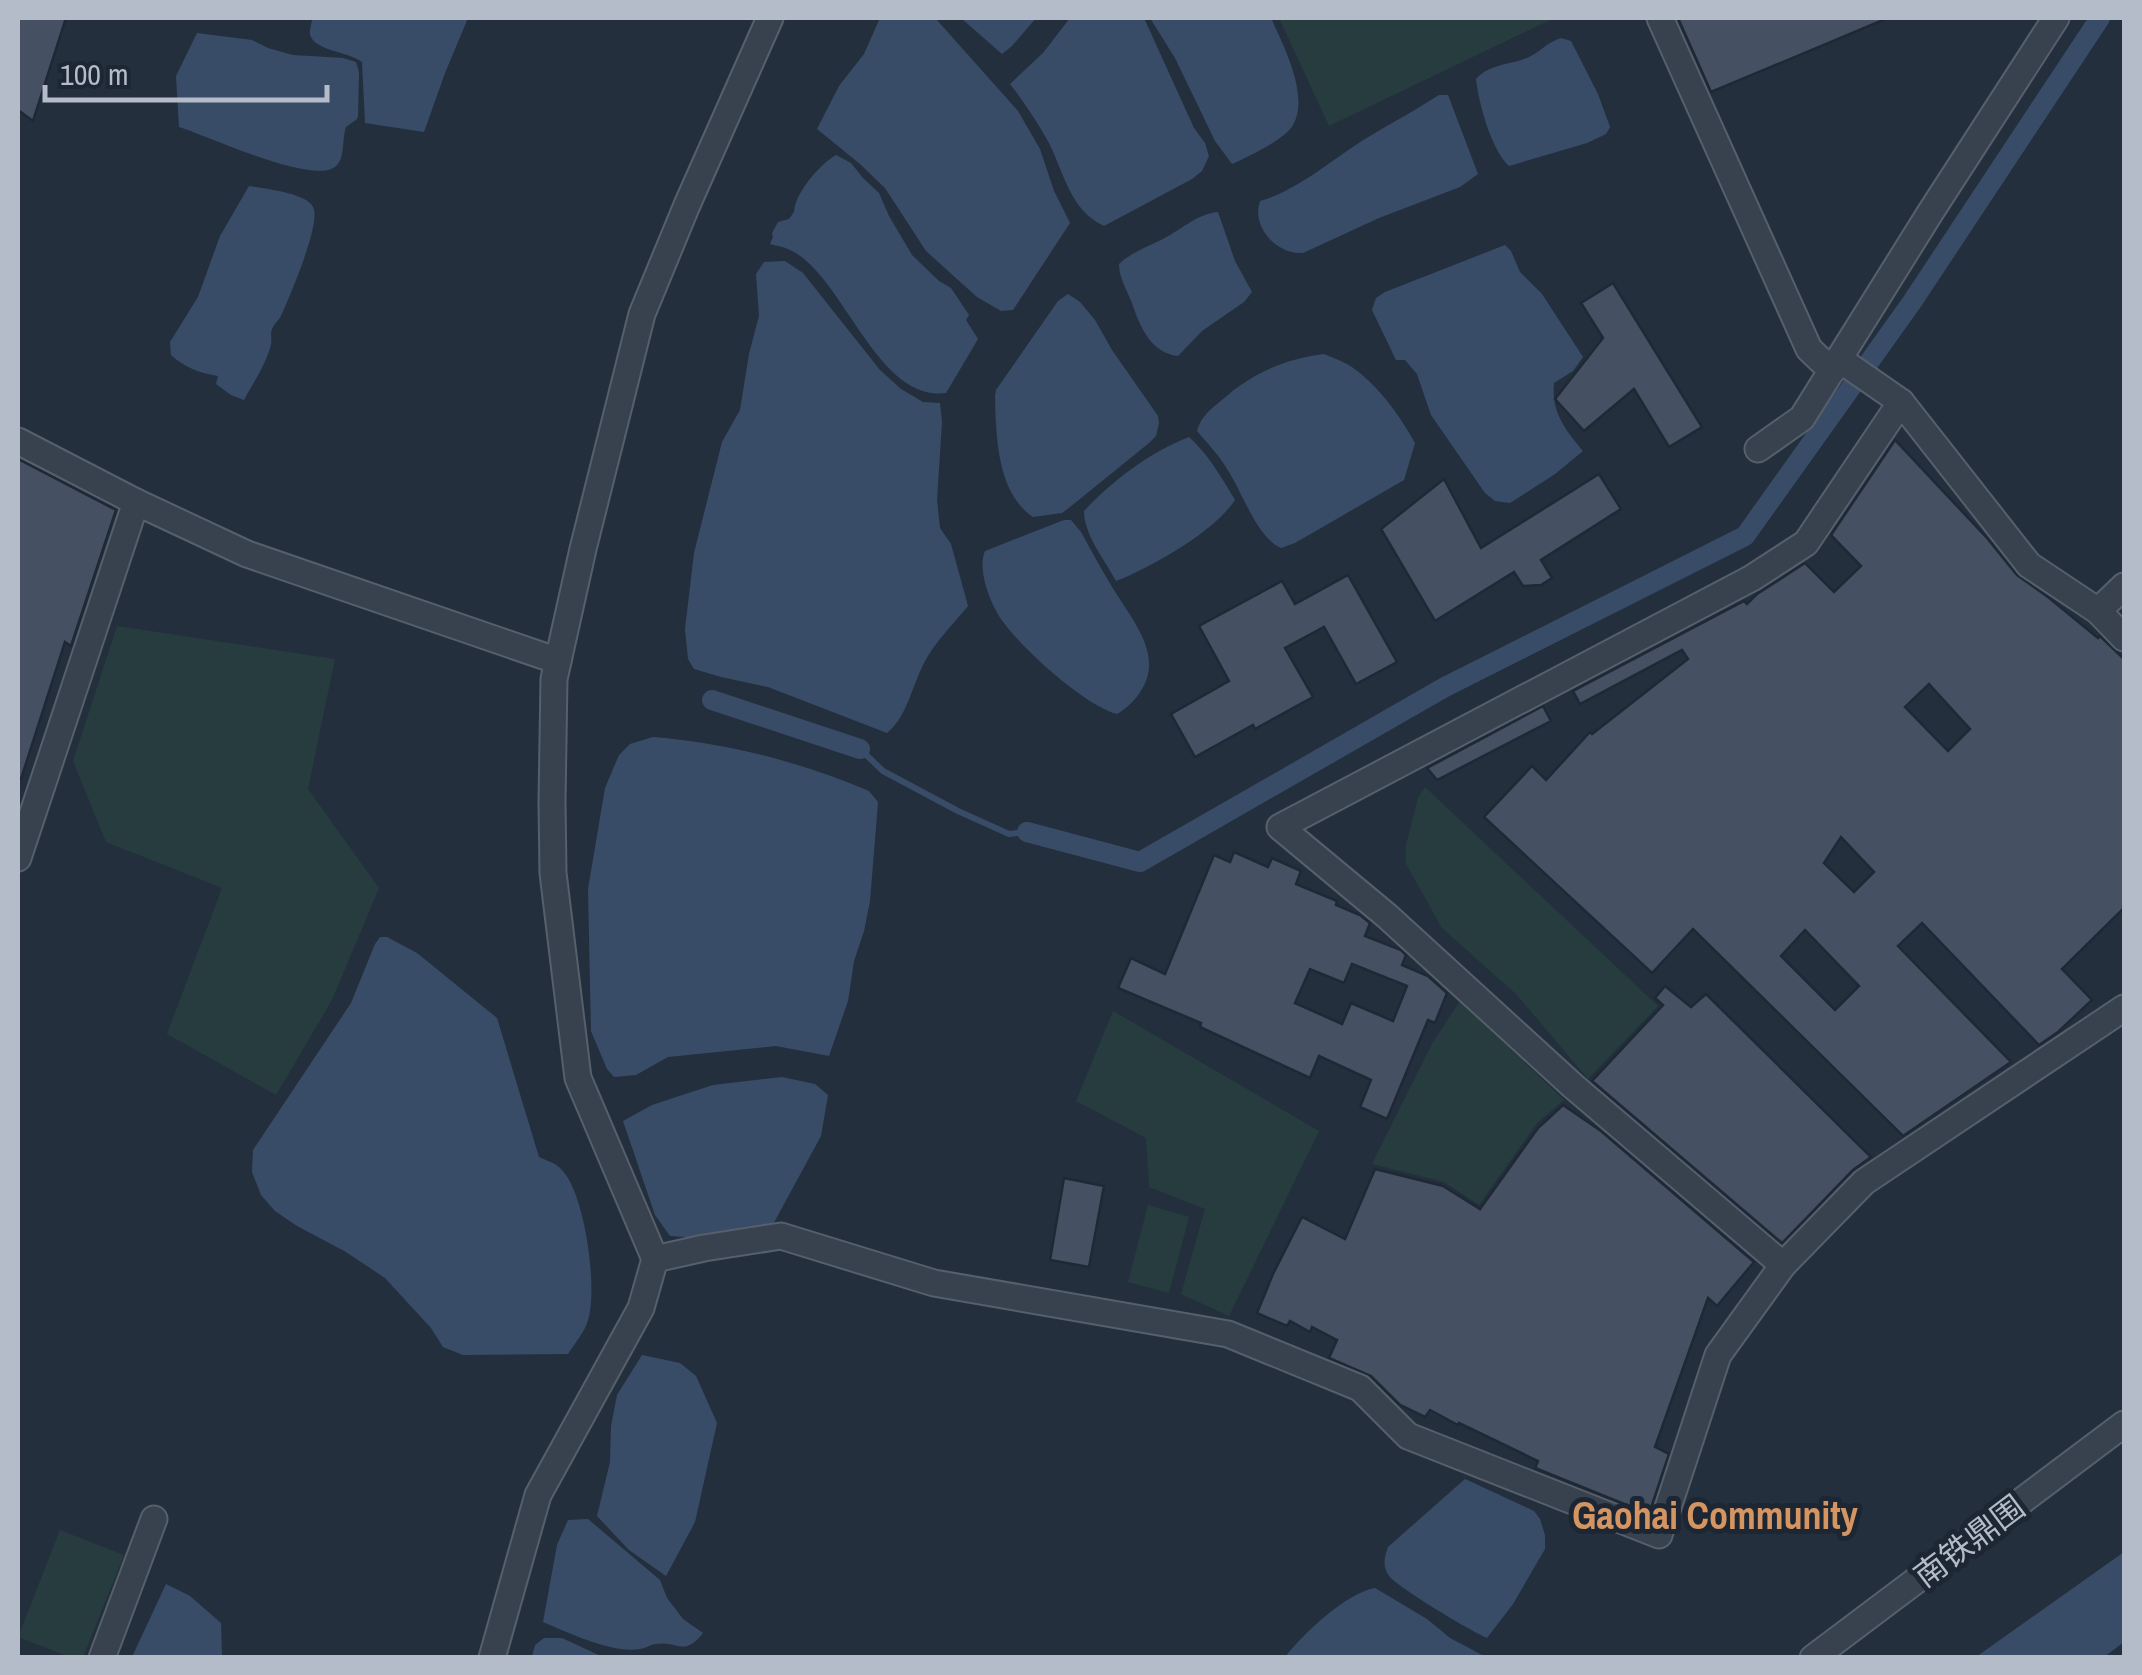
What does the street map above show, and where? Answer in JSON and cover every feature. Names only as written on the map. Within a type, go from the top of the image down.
[{"type":"street","points":[[492,1658],[538,1495],[641,1308],[656,1259],[578,1078],[553,874],[554,680],[642,314],[770,18]]},
{"type":"street","points":[[1660,18],[1809,349],[1891,395],[2029,564],[2098,612],[2124,638]]},
{"type":"street","points":[[1758,449],[1802,418],[1842,366],[2056,18]]},
{"type":"street","points":[[1783,1264],[1573,1086],[1387,916],[1280,827],[1752,578],[1806,543],[1891,395]]},
{"type":"street","points":[[18,442],[246,554],[558,661]]},
{"type":"street","points":[[18,858],[136,502]]},
{"type":"street","points":[[2098,612],[2124,586]]},
{"type":"street","points":[[656,1259],[781,1236],[934,1283],[1228,1334],[1360,1388],[1408,1436],[1659,1535],[1718,1355],[1783,1264],[1864,1182],[2124,1008]]},
{"type":"street","name":"南铁鼎围","points":[[1813,1658],[2124,1424]]},
{"type":"street","points":[[102,1658],[154,1519]]},
{"type":"green space","points":[[1279,18],[1554,18],[1329,126]]},
{"type":"green space","points":[[117,626],[335,659],[308,789],[379,888],[332,1000],[276,1095],[167,1034],[222,888],[106,842],[73,761]]},
{"type":"green space","points":[[1425,787],[1658,1006],[1588,1079],[1516,994],[1442,928],[1406,864],[1406,845],[1418,798]]},
{"type":"green space","points":[[1460,1001],[1564,1100],[1537,1123],[1479,1205],[1444,1182],[1372,1164],[1433,1042]]},
{"type":"green space","points":[[1113,1011],[1319,1131],[1229,1316],[1181,1294],[1205,1209],[1149,1187],[1146,1138],[1076,1101]]},
{"type":"green space","points":[[1148,1205],[1189,1217],[1169,1293],[1128,1282]]},
{"type":"green space","points":[[60,1530],[124,1555],[83,1657],[70,1657],[18,1637]]},
{"type":"water","points":[[313,18],[468,18],[424,132],[365,123],[362,62],[313,40]]},
{"type":"water","points":[[880,18],[936,19],[1018,111],[1040,149],[1070,223],[1013,310],[1001,311],[977,297],[926,251],[885,188],[817,129],[839,86],[864,54]]},
{"type":"water","points":[[961,18],[1036,18],[1002,54]]},
{"type":"water","points":[[1070,18],[1144,18],[1209,156],[1202,171],[1192,179],[1104,226],[1076,201],[1049,143],[1010,84],[1043,53]]},
{"type":"water","points":[[1150,18],[1271,18],[1297,86],[1293,125],[1274,142],[1232,164],[1215,141],[1175,58]]},
{"type":"water","points":[[197,33],[252,40],[293,55],[356,62],[358,116],[346,127],[337,165],[326,170],[308,170],[286,165],[179,127],[176,76]]},
{"type":"water","points":[[1561,38],[1571,41],[1610,127],[1606,134],[1587,143],[1509,166],[1491,138],[1476,79],[1489,70],[1531,56]]},
{"type":"water","points":[[1439,95],[1448,95],[1478,174],[1460,187],[1303,253],[1284,249],[1268,237],[1259,220],[1260,201],[1303,181]]},
{"type":"water","points":[[836,155],[851,163],[879,193],[912,255],[951,288],[969,315],[966,320],[978,339],[946,393],[922,391],[900,378],[881,359],[811,265],[790,250],[770,244],[778,222],[789,219],[809,180]]},
{"type":"water","points":[[249,186],[302,198],[313,207],[315,215],[297,278],[272,329],[266,358],[244,400],[216,384],[218,376],[176,360],[171,355],[170,342],[198,297],[220,236]]},
{"type":"water","points":[[1218,212],[1235,261],[1252,292],[1202,331],[1178,356],[1169,354],[1143,330],[1119,264],[1195,219]]},
{"type":"water","points":[[1505,245],[1520,272],[1542,294],[1583,357],[1573,371],[1554,383],[1554,393],[1561,420],[1583,451],[1510,503],[1495,501],[1485,493],[1431,415],[1417,374],[1405,360],[1396,360],[1372,310],[1376,298],[1385,292]]},
{"type":"water","points":[[785,261],[803,273],[880,370],[923,402],[940,403],[940,528],[951,544],[968,606],[928,655],[904,710],[887,733],[768,687],[694,669],[688,659],[685,629],[694,553],[722,442],[740,410],[759,316],[756,274],[764,262]]},
{"type":"water","points":[[1068,294],[1095,320],[1159,423],[1156,436],[1149,443],[1062,513],[1033,517],[1021,507],[1005,479],[998,446],[995,396],[1058,301]]},
{"type":"water","points":[[1324,354],[1367,379],[1415,443],[1404,480],[1281,548],[1265,535],[1224,464],[1197,431],[1207,413],[1245,382],[1282,364]]},
{"type":"water","points":[[1189,437],[1235,500],[1213,524],[1181,547],[1116,581],[1091,538],[1084,511],[1132,468]]},
{"type":"water","points":[[1071,520],[1081,532],[1148,653],[1149,671],[1144,686],[1117,714],[1088,700],[1038,659],[1001,619],[986,586],[985,551]]},
{"type":"water","points":[[653,737],[736,749],[790,763],[869,791],[878,802],[870,901],[848,1001],[829,1056],[776,1046],[668,1057],[636,1075],[614,1077],[607,1069],[591,1031],[588,889],[605,788],[619,755],[630,744]]},
{"type":"water","points":[[380,937],[417,953],[497,1018],[539,1157],[558,1166],[569,1180],[587,1241],[591,1305],[584,1329],[568,1354],[463,1355],[443,1347],[431,1328],[385,1278],[297,1226],[261,1195],[252,1172],[253,1150],[351,1003]]},
{"type":"water","points":[[782,1077],[815,1084],[828,1095],[821,1136],[771,1228],[743,1241],[670,1236],[655,1215],[623,1121],[652,1105],[713,1085]]},
{"type":"water","points":[[642,1355],[680,1363],[696,1376],[717,1423],[695,1522],[666,1576],[629,1550],[597,1516],[610,1462],[617,1395]]},
{"type":"water","points":[[1465,1479],[1534,1511],[1545,1535],[1545,1549],[1513,1604],[1487,1638],[1407,1590],[1390,1577],[1385,1566],[1388,1547]]},
{"type":"water","points":[[588,1519],[660,1580],[667,1598],[683,1619],[703,1633],[696,1640],[685,1646],[663,1643],[629,1650],[591,1642],[543,1622],[557,1545],[568,1520]]},
{"type":"water","points":[[2124,1552],[2124,1642],[2104,1657],[1976,1657]]},
{"type":"water","points":[[166,1584],[190,1596],[221,1623],[222,1657],[132,1657]]},
{"type":"water","points":[[1375,1588],[1486,1657],[1285,1657],[1339,1606]]},
{"type":"water","points":[[544,1638],[562,1638],[603,1657],[532,1657],[535,1645]]},
{"type":"building","points":[[18,18],[66,18],[33,121],[18,110]]},
{"type":"building","points":[[1678,18],[1888,18],[1711,92]]},
{"type":"building","points":[[1613,283],[1702,427],[1669,447],[1634,389],[1584,431],[1555,399],[1603,338],[1581,303]]},
{"type":"building","points":[[1895,440],[2017,575],[2100,636],[2124,659],[2124,908],[2062,969],[2092,1000],[2039,1045],[1922,923],[1898,946],[2011,1062],[1903,1136],[1693,929],[1652,973],[1484,817],[1532,766],[1546,780],[1590,732],[1688,659],[1682,650],[1580,704],[1573,691],[1744,601],[1747,604],[1805,563],[1834,592],[1861,566],[1831,535]],"holes":[[[1929,684],[1970,729],[1948,751],[1905,707]],[[1841,837],[1874,872],[1854,892],[1824,863]],[[1805,930],[1859,986],[1835,1010],[1781,956]]]},
{"type":"building","points":[[18,459],[116,510],[71,646],[65,642],[21,779],[18,778]]},
{"type":"building","points":[[1599,474],[1621,509],[1541,560],[1552,578],[1541,585],[1523,586],[1514,572],[1435,621],[1381,529],[1444,479],[1481,548]]},
{"type":"building","points":[[1348,575],[1397,662],[1356,684],[1324,627],[1285,648],[1313,697],[1195,757],[1171,714],[1229,681],[1199,626],[1282,581],[1295,604]]},
{"type":"building","points":[[1543,706],[1551,721],[1437,780],[1427,768]]},
{"type":"building","points":[[1234,852],[1268,867],[1272,858],[1301,871],[1296,884],[1360,915],[1370,923],[1365,936],[1401,950],[1406,955],[1402,965],[1428,976],[1447,993],[1435,1023],[1428,1020],[1387,1119],[1360,1107],[1371,1080],[1319,1056],[1310,1078],[1200,1027],[1201,1023],[1118,988],[1131,958],[1165,974],[1214,855],[1230,862]],"holes":[[[1352,964],[1407,986],[1393,1021],[1351,1003],[1342,1024],[1295,1003],[1310,969],[1344,983]]]},
{"type":"building","points":[[1665,986],[1691,1007],[1706,994],[1871,1157],[1853,1170],[1782,1243],[1592,1081],[1663,1005],[1655,998]]},
{"type":"building","points":[[1563,1105],[1601,1131],[1754,1262],[1717,1306],[1708,1298],[1655,1447],[1669,1454],[1649,1514],[1535,1468],[1538,1461],[1430,1410],[1425,1417],[1400,1405],[1371,1376],[1329,1358],[1337,1340],[1312,1327],[1310,1332],[1290,1321],[1287,1326],[1257,1313],[1302,1217],[1345,1239],[1375,1169],[1443,1186],[1480,1209],[1538,1128]]},
{"type":"building","points":[[1064,1178],[1104,1186],[1089,1267],[1050,1260]]},
{"type":"waterway","points":[[1027,832],[1140,862],[1445,687],[1745,536],[1912,302],[2100,18]]},
{"type":"waterway","points":[[712,700],[860,749]]},
{"type":"waterway","points":[[860,749],[883,771],[958,811],[1009,834],[1027,832]]},
{"type":"district","name":"Gaohai Community","points":[[1715,1515]]}]
